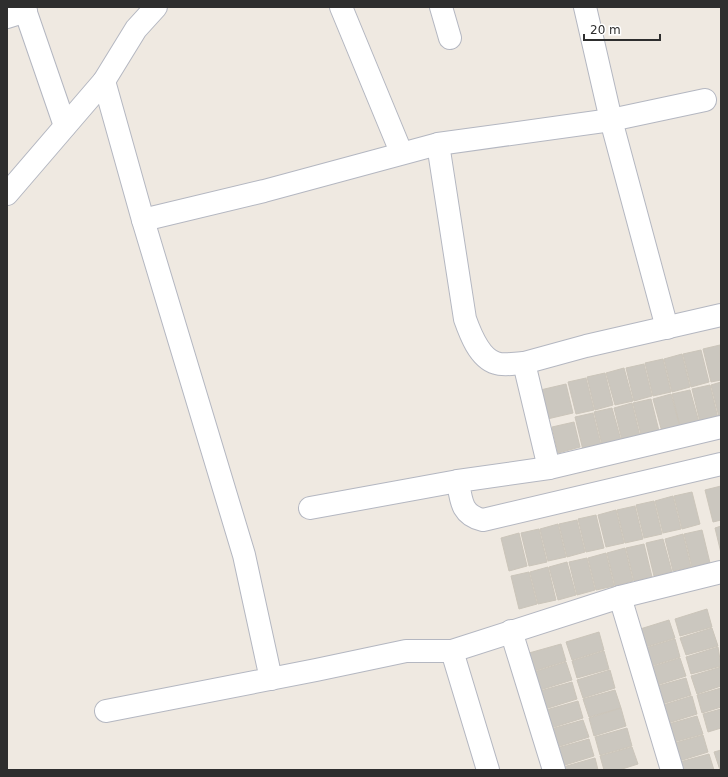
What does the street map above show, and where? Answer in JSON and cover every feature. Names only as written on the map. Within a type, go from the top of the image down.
[{"type":"street","points":[[7,194],[104,81],[136,29],[156,7]]},
{"type":"street","points":[[340,7],[401,152]]},
{"type":"street","points":[[441,7],[450,38]]},
{"type":"street","points":[[585,7],[611,120],[667,328]]},
{"type":"street","points":[[19,12],[64,126]]},
{"type":"street","points":[[104,81],[143,220],[244,555],[272,679]]},
{"type":"street","points":[[143,220],[264,191],[401,152],[438,144],[611,120],[705,100]]},
{"type":"street","points":[[438,144],[465,318],[472,338],[482,352],[496,363],[524,363],[579,348],[721,315]]},
{"type":"street","points":[[524,363],[549,468]]},
{"type":"street","points":[[310,508],[458,481],[549,468],[721,426]]},
{"type":"street","points":[[458,481],[465,510],[473,518],[483,520],[721,464]]},
{"type":"street","points":[[106,711],[272,679],[406,650],[452,651],[620,596],[721,572]]},
{"type":"street","points":[[620,596],[672,770]]},
{"type":"street","points":[[511,631],[554,770]]},
{"type":"street","points":[[452,651],[488,770]]},
{"type":"building","points":[[720,345],[721,380],[711,382],[703,349]]},
{"type":"building","points":[[701,350],[709,382],[691,387],[683,354]]},
{"type":"building","points":[[682,354],[690,387],[672,392],[664,359]]},
{"type":"building","points":[[663,359],[671,392],[653,396],[645,363]]},
{"type":"building","points":[[644,364],[652,396],[634,401],[626,368]]},
{"type":"building","points":[[624,368],[633,401],[615,405],[606,373]]},
{"type":"building","points":[[605,373],[613,405],[595,410],[587,377]]},
{"type":"building","points":[[586,378],[594,410],[576,414],[568,382]]},
{"type":"building","points":[[721,382],[721,417],[719,417],[711,385]]},
{"type":"building","points":[[566,384],[573,413],[543,420],[536,391]]},
{"type":"building","points":[[710,385],[718,418],[700,422],[692,389]]},
{"type":"building","points":[[690,390],[699,422],[680,427],[672,394]]},
{"type":"building","points":[[671,394],[680,427],[662,432],[653,399]]},
{"type":"building","points":[[651,399],[659,431],[641,435],[633,403]]},
{"type":"building","points":[[632,403],[640,436],[622,440],[614,408]]},
{"type":"building","points":[[612,408],[621,440],[602,445],[594,412]]},
{"type":"building","points":[[593,413],[601,445],[583,450],[575,417]]},
{"type":"building","points":[[574,422],[580,447],[558,453],[552,427]]},
{"type":"building","points":[[721,486],[721,520],[713,522],[705,490]]},
{"type":"building","points":[[692,492],[700,524],[682,529],[674,496]]},
{"type":"building","points":[[673,496],[681,529],[663,533],[655,501]]},
{"type":"building","points":[[654,501],[662,534],[644,538],[636,505]]},
{"type":"building","points":[[635,506],[643,539],[625,543],[617,510]]},
{"type":"building","points":[[616,510],[624,543],[606,547],[598,515]]},
{"type":"building","points":[[596,515],[604,548],[586,552],[578,519]]},
{"type":"building","points":[[577,520],[585,552],[567,557],[559,524]]},
{"type":"building","points":[[558,524],[566,557],[548,561],[540,529]]},
{"type":"building","points":[[721,526],[721,553],[715,528]]},
{"type":"building","points":[[539,529],[547,562],[529,566],[521,533]]},
{"type":"building","points":[[702,530],[710,563],[692,567],[684,534]]},
{"type":"building","points":[[519,533],[527,566],[509,571],[501,538]]},
{"type":"building","points":[[683,534],[691,567],[673,571],[665,539]]},
{"type":"building","points":[[663,539],[672,572],[654,576],[646,543]]},
{"type":"building","points":[[644,544],[652,577],[634,581],[626,548]]},
{"type":"building","points":[[625,548],[633,581],[615,586],[607,553]]},
{"type":"building","points":[[606,553],[614,586],[596,590],[588,558]]},
{"type":"building","points":[[587,558],[595,590],[577,595],[569,562]]},
{"type":"building","points":[[567,562],[576,595],[558,600],[549,567]]},
{"type":"building","points":[[548,567],[556,600],[538,604],[530,572]]},
{"type":"building","points":[[529,572],[537,604],[519,609],[511,576]]},
{"type":"building","points":[[707,609],[712,627],[680,636],[675,619]]},
{"type":"building","points":[[669,620],[675,638],[642,648],[637,630]]},
{"type":"building","points":[[712,628],[718,646],[686,655],[680,638]]},
{"type":"building","points":[[599,632],[604,650],[572,660],[566,642]]},
{"type":"building","points":[[675,639],[680,657],[648,667],[642,649]]},
{"type":"building","points":[[561,644],[566,661],[534,671],[529,653]]},
{"type":"building","points":[[718,647],[721,666],[691,674],[686,657]]},
{"type":"building","points":[[604,651],[609,669],[577,678],[572,661]]},
{"type":"building","points":[[680,658],[686,676],[654,686],[648,668]]},
{"type":"building","points":[[566,662],[572,680],[540,690],[534,672]]},
{"type":"building","points":[[721,667],[721,686],[697,694],[691,676]]},
{"type":"building","points":[[610,670],[615,688],[583,698],[577,680]]},
{"type":"building","points":[[686,678],[691,695],[659,705],[654,687]]},
{"type":"building","points":[[572,682],[577,699],[545,709],[540,691]]},
{"type":"building","points":[[721,688],[721,707],[702,713],[697,695]]},
{"type":"building","points":[[615,690],[621,708],[589,717],[583,699]]},
{"type":"building","points":[[692,696],[697,714],[665,724],[660,706]]},
{"type":"building","points":[[578,701],[583,718],[551,728],[546,710]]},
{"type":"building","points":[[621,708],[626,726],[594,736],[589,718]]},
{"type":"building","points":[[721,709],[721,728],[708,732],[703,714]]},
{"type":"building","points":[[697,716],[703,734],[670,743],[665,725]]},
{"type":"building","points":[[583,720],[589,737],[557,747],[551,729]]},
{"type":"building","points":[[627,728],[632,746],[600,755],[595,737]]},
{"type":"building","points":[[703,735],[708,752],[676,762],[671,744]]},
{"type":"building","points":[[589,739],[594,756],[562,766],[557,748]]},
{"type":"building","points":[[632,747],[638,764],[619,770],[604,770],[600,756]]},
{"type":"building","points":[[721,750],[721,769],[720,770],[714,752]]},
{"type":"building","points":[[709,754],[714,770],[678,770],[676,763]]},
{"type":"building","points":[[595,758],[598,770],[563,770],[563,767]]}]
